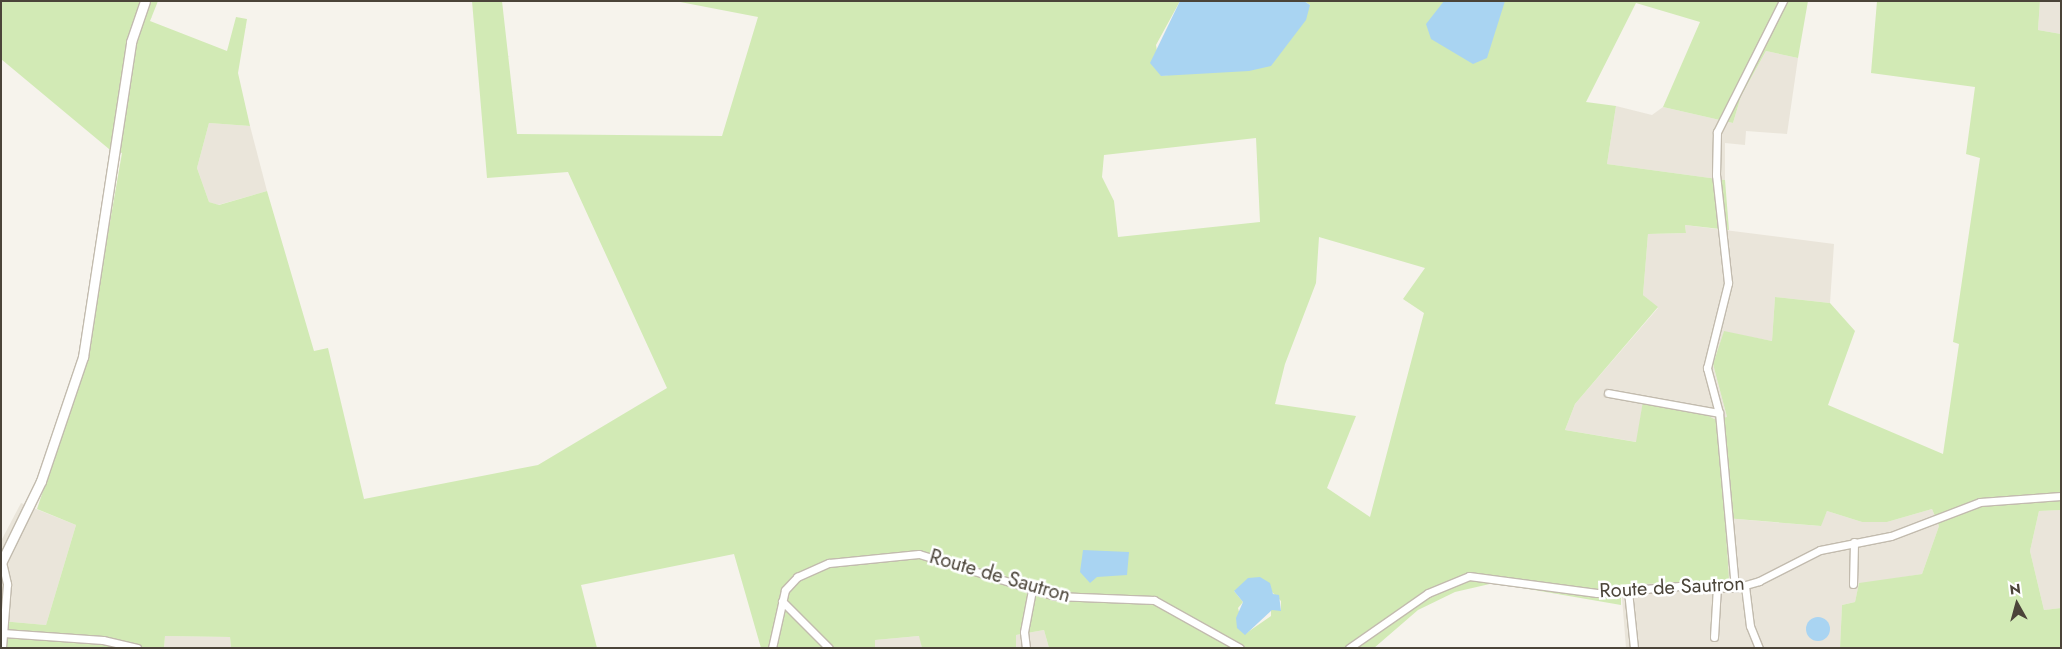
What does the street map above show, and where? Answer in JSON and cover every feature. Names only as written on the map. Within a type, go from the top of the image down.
[{"type":"street","points":[[2,648],[7,584],[2,562],[41,482],[83,357],[132,42],[145,1]]},
{"type":"street","points":[[1735,588],[1719,413],[1707,368],[1728,283],[1716,175],[1717,132],[1782,1]]},
{"type":"street","points":[[1608,393],[1719,413]]},
{"type":"street","name":"Route de Sautron","points":[[1349,648],[1428,593],[1469,576],[1597,593],[1628,590],[1735,588],[1745,586],[1820,550],[1891,536],[1993,499],[2061,496]]},
{"type":"street","points":[[1853,584],[1854,542]]},
{"type":"street","name":"Route de Sautron","points":[[782,601],[785,590],[797,577],[829,563],[920,554],[1032,590],[1081,599],[1154,600],[1190,616],[1240,648]]},
{"type":"street","points":[[1745,586],[1750,626],[1760,648]]},
{"type":"street","points":[[1714,637],[1718,587]]},
{"type":"street","points":[[1026,648],[1024,632],[1032,590]]},
{"type":"street","points":[[1628,590],[1634,648]]},
{"type":"street","points":[[772,648],[782,601]]},
{"type":"street","points":[[782,601],[829,648]]},
{"type":"street","points":[[3,633],[102,640],[137,648]]},
{"type":"shaded area","points":[[2040,1],[2061,1],[2061,34],[2038,30]]},
{"type":"shaded area","points":[[1766,51],[1798,58],[1787,134],[1746,131],[1745,145],[1725,143],[1725,180],[1607,164],[1616,106],[1652,115],[1663,107],[1733,123],[1741,96]]},
{"type":"shaded area","points":[[209,123],[250,126],[267,191],[218,205],[209,202],[197,168]]},
{"type":"shaded area","points":[[1685,225],[1834,244],[1830,303],[1775,297],[1772,341],[1724,332],[1713,364],[1727,417],[1714,419],[1702,412],[1643,402],[1637,442],[1565,430],[1575,404],[1658,308],[1643,295],[1648,234],[1686,233]]},
{"type":"shaded area","points":[[21,503],[76,525],[46,625],[1,621],[1,541]]},
{"type":"shaded area","points":[[1932,509],[1939,526],[1922,574],[1859,584],[1855,602],[1842,605],[1840,648],[1626,648],[1621,585],[1673,580],[1725,518],[1820,526],[1827,511],[1862,522],[1887,522]]},
{"type":"shaded area","points":[[2061,510],[2061,608],[2044,610],[2030,551],[2039,511]]},
{"type":"shaded area","points":[[1044,630],[1049,648],[1016,648],[1016,635]]},
{"type":"shaded area","points":[[165,636],[230,637],[231,648],[164,648]]},
{"type":"shaded area","points":[[920,636],[922,648],[875,648],[874,640]]},
{"type":"green space","points":[[1,1],[158,1],[150,21],[227,51],[236,17],[247,19],[238,73],[250,126],[209,123],[197,168],[209,202],[219,205],[267,191],[314,351],[328,348],[364,499],[538,465],[667,388],[568,172],[487,178],[472,1],[502,1],[517,134],[722,136],[758,17],[675,1],[1180,1],[1156,45],[1161,76],[1192,72],[1310,5],[1304,1],[1808,1],[1798,58],[1766,51],[1741,96],[1733,123],[1663,107],[1700,22],[1636,3],[1586,102],[1616,106],[1607,164],[1725,180],[1729,230],[1685,225],[1686,233],[1648,234],[1643,295],[1658,307],[1575,404],[1565,430],[1636,442],[1643,401],[1702,412],[1714,419],[1727,417],[1713,364],[1724,331],[1772,341],[1775,297],[1830,303],[1855,331],[1828,405],[1943,454],[1959,344],[1953,342],[1980,158],[1966,154],[1975,87],[1871,73],[1877,1],[2040,1],[2038,30],[2061,34],[2061,510],[2039,511],[2030,551],[2044,610],[2061,608],[2061,648],[1840,648],[1842,605],[1855,602],[1859,583],[1922,574],[1939,526],[1932,509],[1887,522],[1862,522],[1827,511],[1821,526],[1725,518],[1729,580],[1621,585],[1621,605],[1494,583],[1455,592],[1418,610],[1374,648],[1049,648],[1044,630],[1016,635],[1016,648],[922,648],[919,636],[875,640],[875,648],[761,648],[734,554],[581,585],[597,648],[231,648],[230,637],[165,636],[164,648],[1,648],[1,621],[46,625],[76,525],[37,509],[85,365],[122,153],[109,149],[1,59]],"holes":[[[1256,138],[1260,222],[1118,237],[1114,201],[1102,177],[1104,155]],[[1319,237],[1425,268],[1403,299],[1424,313],[1370,517],[1327,488],[1356,416],[1275,404],[1285,364],[1316,283]],[[1270,590],[1281,601],[1281,610],[1271,610],[1271,616],[1245,634],[1238,608],[1243,602],[1234,591]]]},
{"type":"water","points":[[1180,1],[1304,1],[1310,5],[1306,20],[1271,66],[1249,71],[1161,76],[1150,63]]},
{"type":"water","points":[[1444,1],[1505,1],[1487,58],[1473,64],[1431,39],[1426,24]]},
{"type":"water","points":[[1083,550],[1129,552],[1127,575],[1097,577],[1090,583],[1080,572]]},
{"type":"water","points":[[1260,577],[1270,583],[1273,594],[1279,595],[1281,611],[1272,610],[1245,635],[1237,628],[1236,618],[1243,602],[1234,591],[1248,578]]},
{"type":"water","points":[[1818,617],[1826,621],[1830,629],[1826,637],[1818,641],[1810,637],[1806,629],[1810,621]]}]
